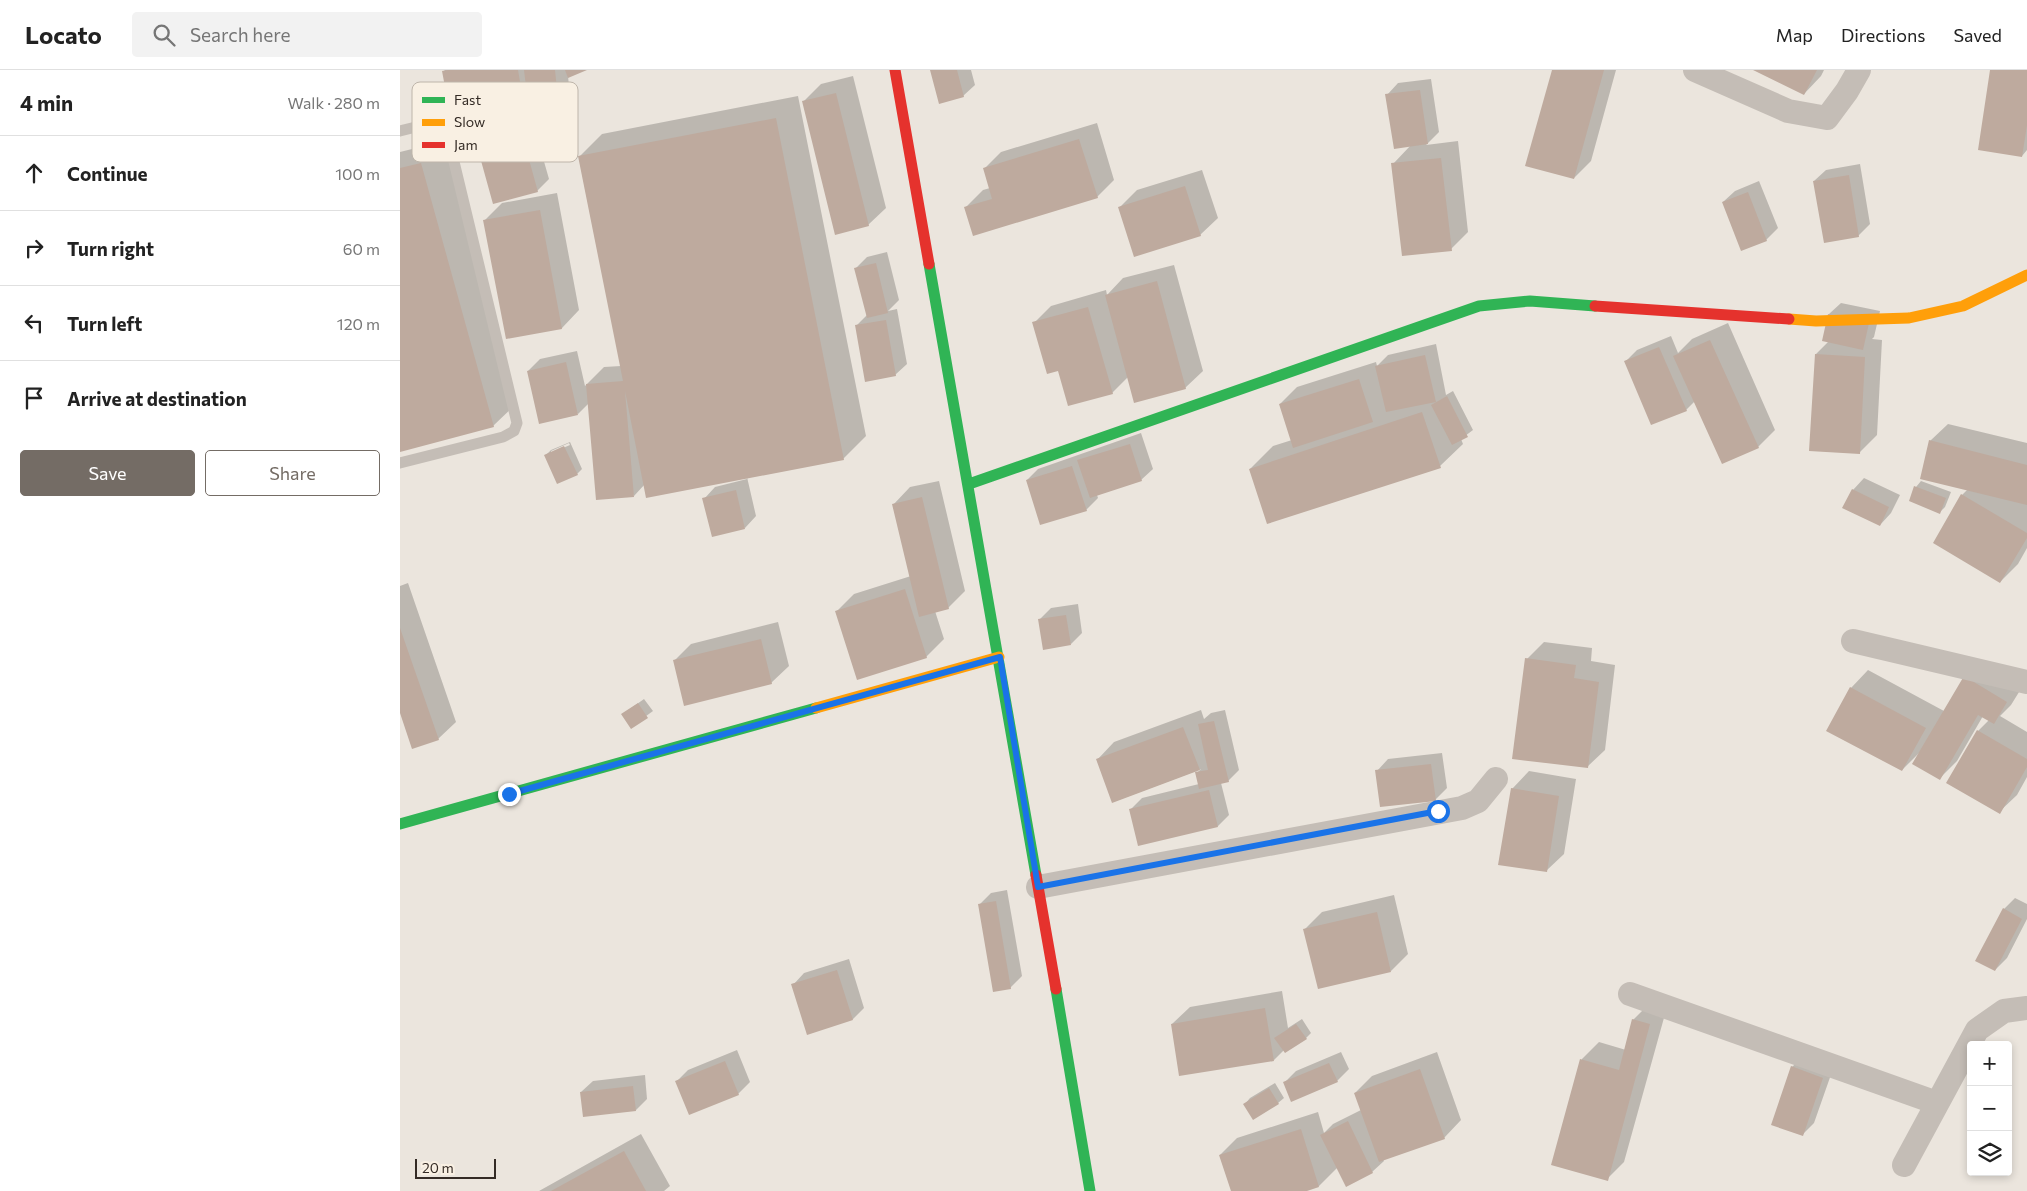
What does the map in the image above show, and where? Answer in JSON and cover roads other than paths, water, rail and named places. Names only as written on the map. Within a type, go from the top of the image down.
[{"type":"street","points":[[895,70],[1000,657],[1090,1191]]},
{"type":"street","points":[[1695,70],[1788,111],[1826,118],[1847,91],[1859,70]]},
{"type":"street","points":[[969,484],[1480,306],[1530,301],[1816,321],[1910,318],[1963,306],[2027,275]]},
{"type":"street","points":[[1853,641],[2027,682]]},
{"type":"street","points":[[400,824],[1000,657]]},
{"type":"street","points":[[1038,887],[1462,808],[1478,801],[1496,779]]},
{"type":"street","points":[[1630,994],[1937,1103]]},
{"type":"street","points":[[1904,1165],[1976,1030],[2004,1010],[2027,1008]]},
{"type":"lane","points":[[400,463],[503,437],[514,432],[518,423],[454,162]]}]
